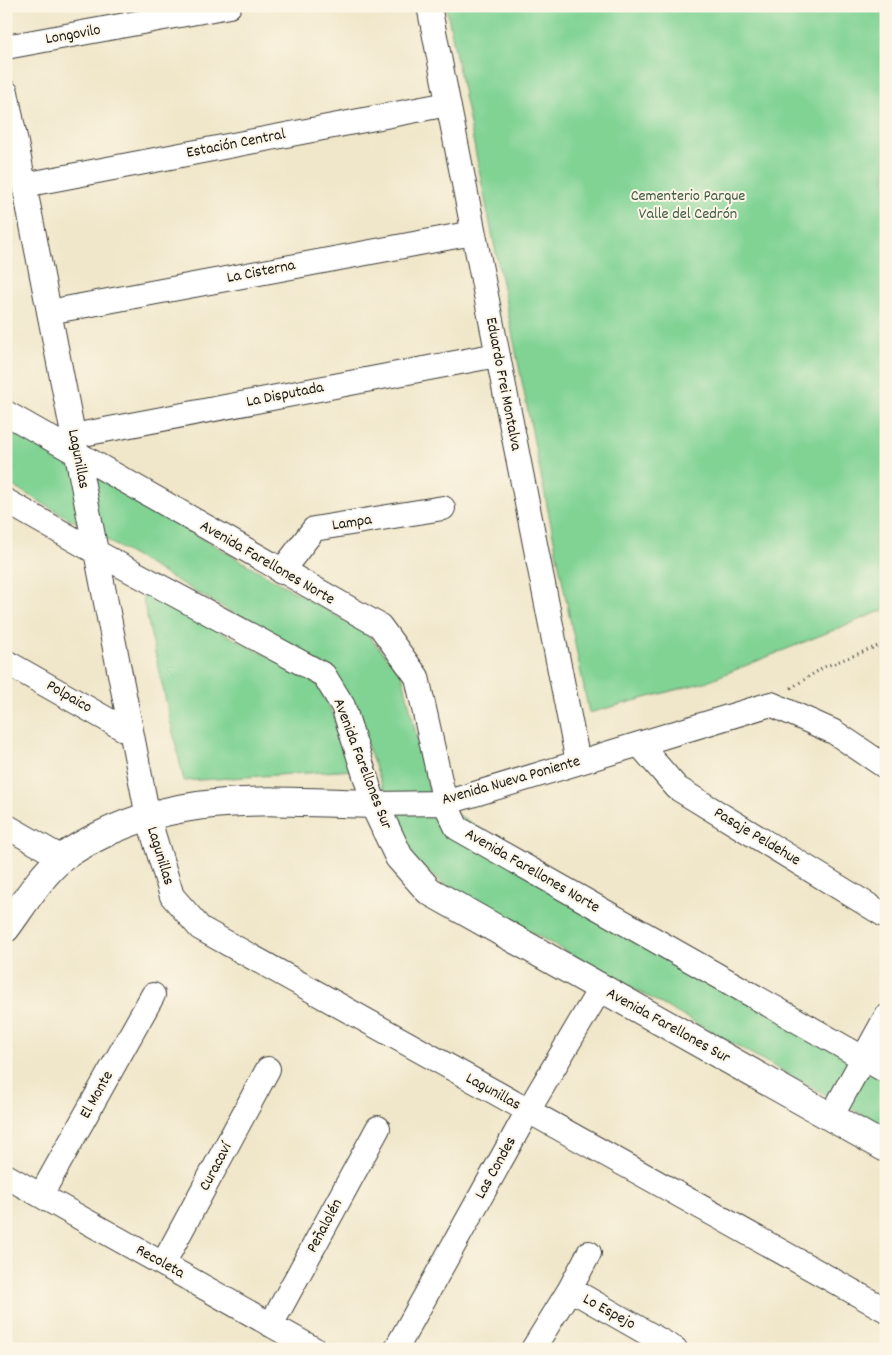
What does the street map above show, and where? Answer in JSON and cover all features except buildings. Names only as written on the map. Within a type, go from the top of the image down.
[{"type":"street","name":"Longovilo","points":[[6,47],[229,6]]},
{"type":"street","name":"Eduardo Frei Montalva","points":[[429,6],[578,762]]},
{"type":"street","name":"Lagunillas","points":[[6,92],[148,817],[172,896],[200,928],[886,1310]]},
{"type":"street","name":"Estación Central","points":[[24,185],[448,104]]},
{"type":"street","name":"La Cisterna","points":[[49,312],[473,233]]},
{"type":"street","name":"La Disputada","points":[[75,445],[497,355]]},
{"type":"street","name":"Avenida Farellones Norte","points":[[6,413],[75,445],[281,572],[380,626],[417,677],[446,803],[458,828],[886,1071]]},
{"type":"street","name":"Avenida Farellones Sur","points":[[6,501],[96,552],[324,675],[343,706],[374,804],[399,857],[429,891],[600,989],[886,1148]]},
{"type":"street","name":"Lampa","points":[[281,572],[314,529],[443,508]]},
{"type":"street","name":"Polpaico","points":[[6,662],[131,733]]},
{"type":"street","name":"Avenida Nueva Poniente","points":[[6,928],[62,858],[116,827],[176,808],[248,801],[374,804],[446,803],[771,704]]},
{"type":"street","points":[[771,704],[834,732],[886,767]]},
{"type":"street","name":"Pasaje Peldehue","points":[[639,744],[677,788],[886,916]]},
{"type":"street","points":[[6,826],[62,858]]},
{"type":"street","name":"Las Condes","points":[[396,1349],[528,1111],[600,989]]},
{"type":"street","name":"El Monte","points":[[41,1196],[153,995]]},
{"type":"street","points":[[831,1117],[886,1017]]},
{"type":"street","name":"Curacaví","points":[[163,1264],[268,1069]]},
{"type":"street","name":"Peñalolén","points":[[271,1325],[378,1128]]},
{"type":"street","name":"Recoleta","points":[[6,1176],[314,1349]]},
{"type":"street","points":[[533,1349],[570,1289],[589,1253]]},
{"type":"street","name":"Lo Espejo","points":[[570,1289],[675,1349]]},
{"type":"path","points":[[771,704],[796,684],[824,667],[886,643]]},
{"type":"green space","name":"Cementerio Parque Valle del Cedrón","points":[[446,6],[886,6],[886,609],[705,682],[589,713]]},
{"type":"green space","points":[[6,425],[366,633],[402,674],[431,798],[886,1078],[886,1128],[442,883],[407,854],[352,703],[328,668],[6,482]]},
{"type":"green space","points":[[141,591],[315,680],[333,714],[354,770],[184,781]]}]
